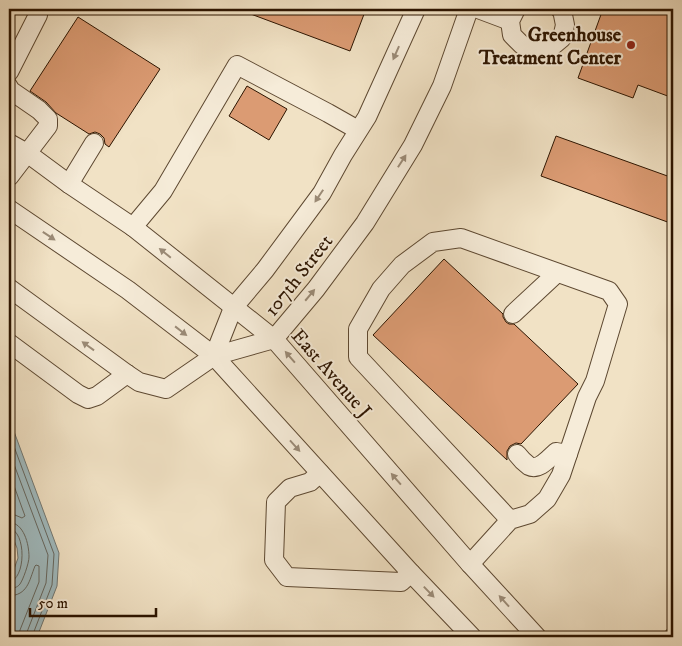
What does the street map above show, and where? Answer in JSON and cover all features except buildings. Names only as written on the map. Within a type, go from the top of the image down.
[{"type":"street","name":"107th Street","points":[[214,356],[233,308],[265,270],[322,193],[343,154],[367,117],[416,9]]},
{"type":"street","name":"107th Street","points":[[214,356],[274,339],[316,289],[365,223],[413,145],[442,86],[469,9]]},
{"type":"street","points":[[478,9],[513,15],[512,34],[522,45],[537,50],[550,48],[562,38],[565,25],[562,10],[560,9]]},
{"type":"street","points":[[9,72],[38,15]]},
{"type":"street","points":[[132,227],[163,191],[237,65],[358,130]]},
{"type":"street","points":[[9,87],[10,90],[48,118],[48,126],[9,177]]},
{"type":"street","name":"East Avenue J","points":[[9,143],[27,153],[132,227],[274,339],[536,637]]},
{"type":"street","points":[[69,184],[94,143]]},
{"type":"street","points":[[9,209],[128,290],[214,356],[411,573],[472,637]]},
{"type":"street","points":[[470,564],[510,520],[530,514],[547,499],[561,474],[587,396],[595,381],[618,304],[609,292],[461,238],[433,242],[402,265],[381,289],[358,329],[358,357],[510,520]]},
{"type":"street","points":[[513,314],[557,273]]},
{"type":"street","points":[[9,288],[139,382],[166,388],[214,356]]},
{"type":"street","points":[[9,343],[78,394],[88,399],[97,396],[127,374]]},
{"type":"street","points":[[517,454],[529,466],[536,466],[542,464],[556,452],[568,454]]},
{"type":"street","points":[[320,473],[310,482],[290,488],[276,502],[274,560],[288,577],[401,582],[411,573]]},
{"type":"green space","points":[[673,623],[673,637],[660,637]]},
{"type":"water","points":[[9,418],[59,553],[57,586],[37,637],[9,637],[9,583],[18,558],[17,548],[9,528]]},
{"type":"place","name":"Greenhouse Treatment Center","points":[[631,45]]}]
